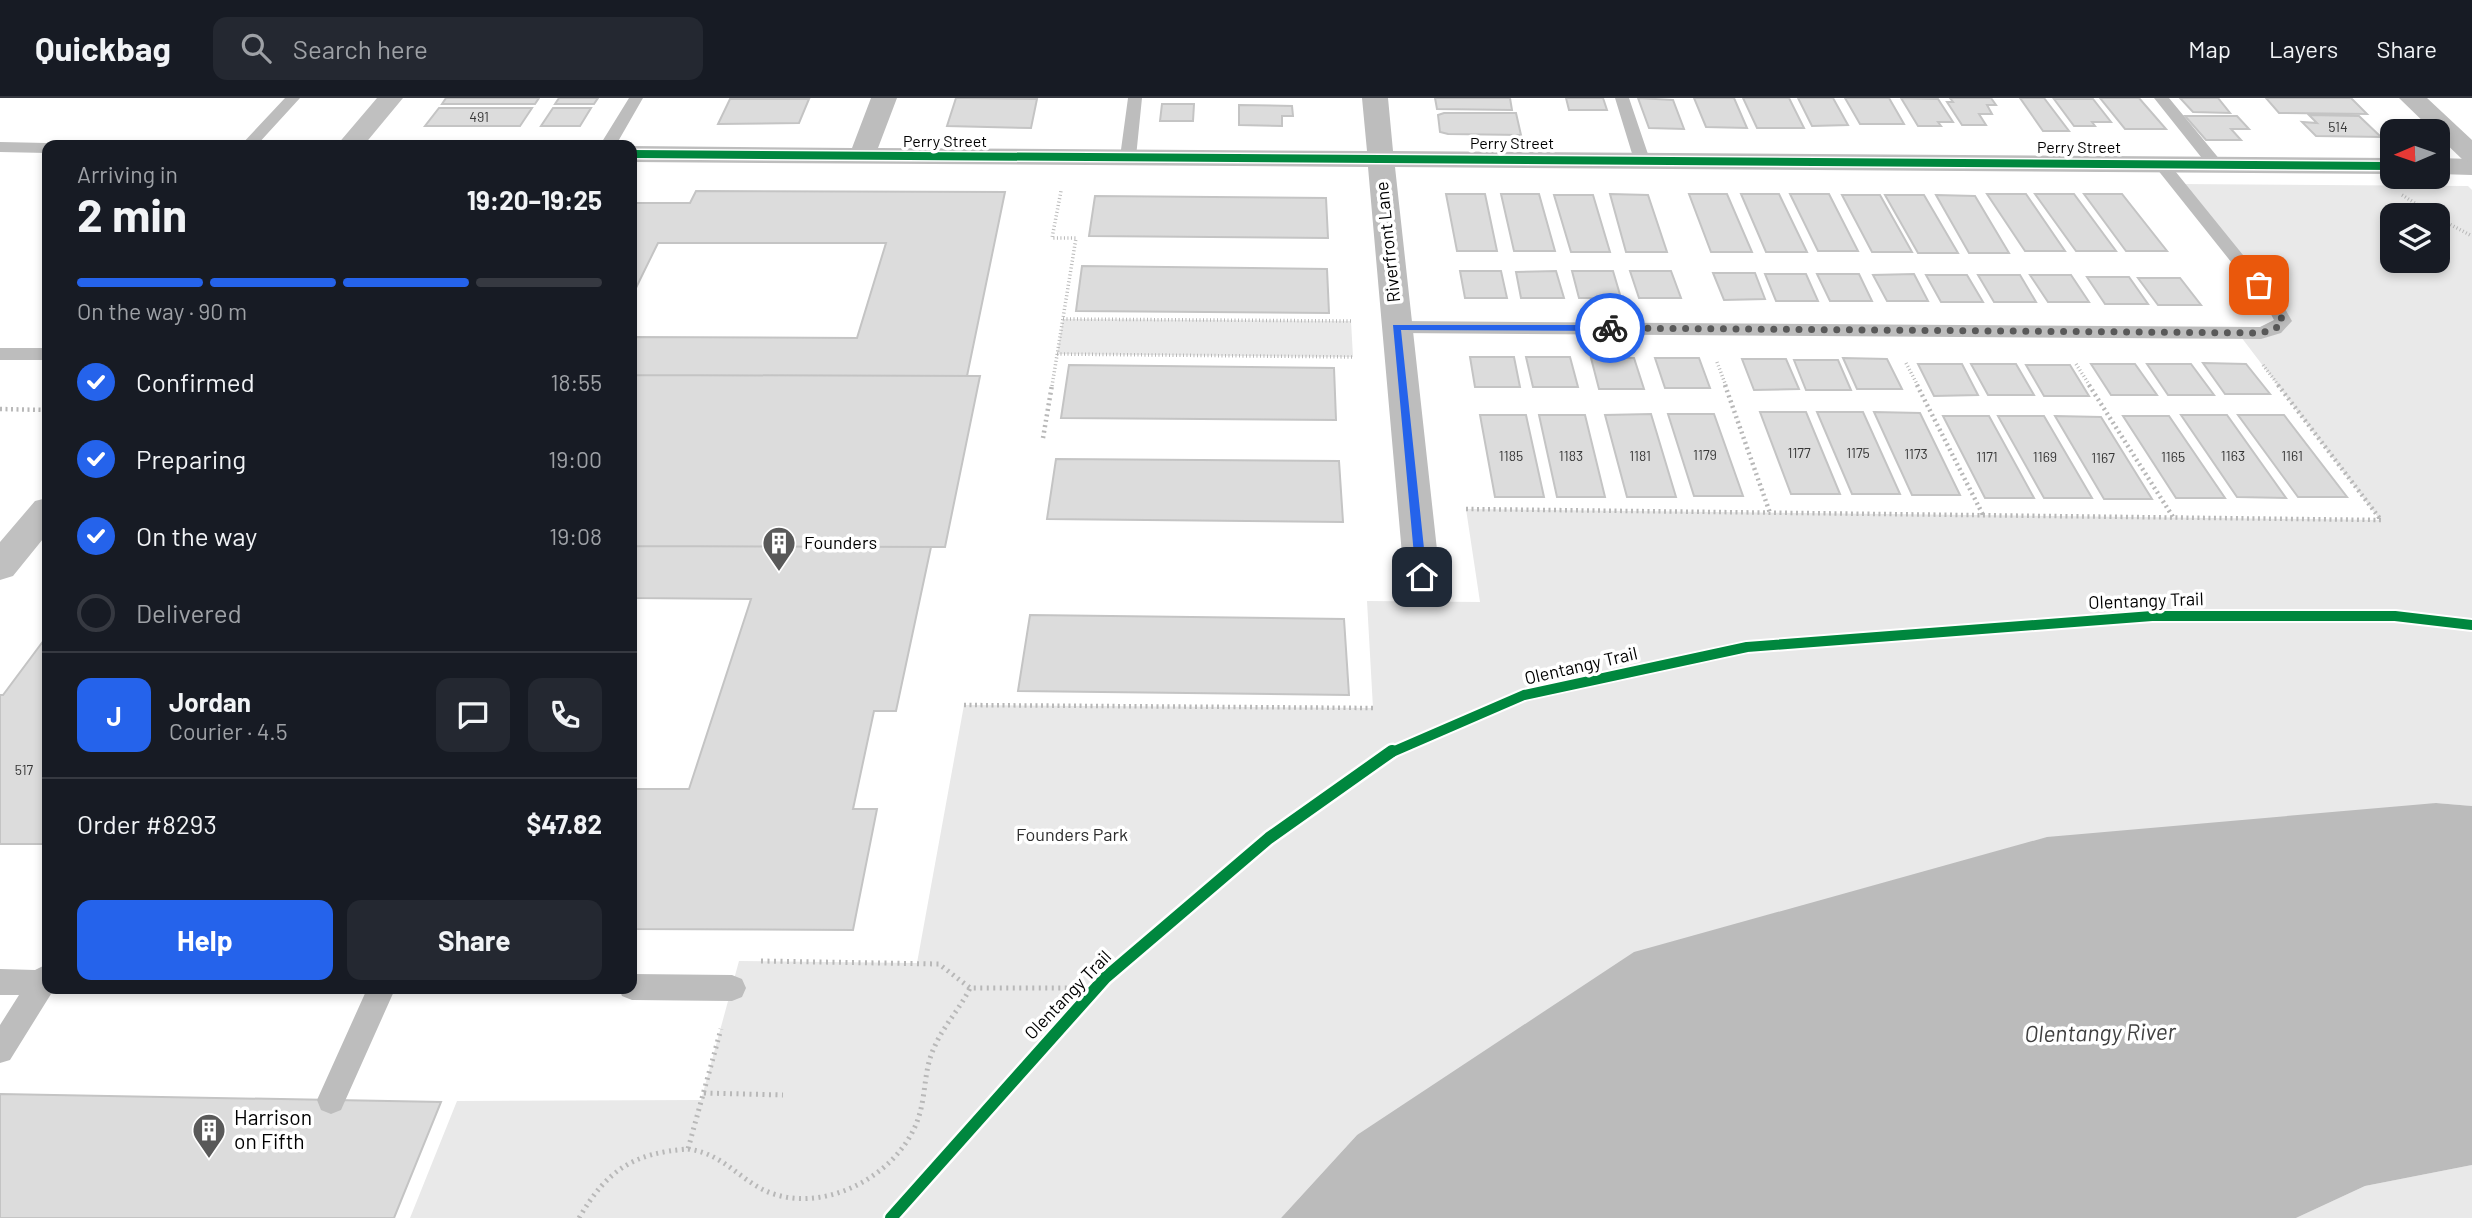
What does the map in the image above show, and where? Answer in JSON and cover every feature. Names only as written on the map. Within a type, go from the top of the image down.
[{"type":"main road","points":[[354,140],[390,98]]},
{"type":"main road","points":[[0,567],[42,516]]},
{"type":"street","points":[[862,156],[884,98]]},
{"type":"street","name":"Riverfront Lane","points":[[1375,98],[1422,577]]},
{"type":"street","points":[[2412,98],[2472,153]]},
{"type":"street","name":"Perry Street","points":[[637,155],[2380,166]]},
{"type":"street","points":[[2450,166],[2472,167]]},
{"type":"lane","points":[[254,140],[293,98]]},
{"type":"lane","points":[[611,140],[636,98]]},
{"type":"lane","points":[[1128,157],[1135,98]]},
{"type":"lane","points":[[1622,98],[1642,160]]},
{"type":"lane","points":[[2161,98],[2215,164]]},
{"type":"lane","points":[[0,147],[42,148]]},
{"type":"lane","points":[[1396,327],[2238,332],[2275,329],[2283,321],[2275,306],[2161,164]]},
{"type":"lane","points":[[0,354],[42,354]]},
{"type":"lane","points":[[0,982],[42,980]]},
{"type":"lane","points":[[0,1050],[42,986]]},
{"type":"lane","points":[[637,987],[732,988]]},
{"type":"lane","points":[[331,1100],[379,994]]},
{"type":"path","points":[[1043,438],[1076,238],[1052,238],[1061,189]]},
{"type":"path","points":[[2401,195],[2414,203]]},
{"type":"path","points":[[2450,224],[2472,236]]},
{"type":"path","points":[[1063,319],[1351,321]]},
{"type":"path","points":[[1706,329],[1770,513]]},
{"type":"path","points":[[1889,330],[1983,515]]},
{"type":"path","points":[[2055,331],[2173,518]]},
{"type":"path","points":[[1466,509],[2381,520],[2238,332]]},
{"type":"path","points":[[1057,354],[1353,357]]},
{"type":"path","points":[[0,409],[42,410]]},
{"type":"path","points":[[964,705],[1373,708]]},
{"type":"path","points":[[688,1149],[739,961],[939,964],[970,988],[1095,988]]},
{"type":"path","points":[[579,1218],[590,1197],[612,1173],[636,1157],[662,1150],[703,1149],[721,1156],[755,1185],[777,1195],[804,1199],[831,1195],[873,1176],[902,1149],[916,1124],[930,1057],[937,1040],[963,1005],[970,988]]},
{"type":"path","points":[[704,1093],[783,1095]]},
{"type":"green space","name":"Founders Park","points":[[2178,184],[2380,185],[2380,189],[2450,189],[2450,186],[2468,186],[2472,190],[2472,806],[2436,803],[1357,1135],[1281,1218],[410,1218],[457,1101],[701,1100],[739,961],[917,963],[964,705],[1373,708],[1367,601],[1480,602],[1466,509],[2380,520],[2238,333],[2261,333],[2283,321]]},
{"type":"green space","points":[[1063,319],[1351,321],[1353,357],[1057,354]]},
{"type":"green space","points":[[2472,1165],[2472,1218],[2296,1218],[2365,1186]]},
{"type":"water","name":"Olentangy River","points":[[2436,803],[2472,806],[2472,1165],[2365,1186],[2296,1218],[1281,1218],[1357,1135],[1634,952],[2047,837]]},
{"type":"building","points":[[446,98],[539,98],[535,104],[442,104]]},
{"type":"building","points":[[559,98],[598,98],[594,104],[555,104]]},
{"type":"building","points":[[956,98],[1037,99],[1031,128],[947,126]]},
{"type":"building","points":[[1435,98],[1510,98],[1512,110],[1437,109]]},
{"type":"building","points":[[1566,98],[1603,98],[1607,110],[1569,110]]},
{"type":"building","points":[[1638,98],[1673,100],[1684,129],[1649,128]]},
{"type":"building","points":[[1694,98],[1734,98],[1747,128],[1706,127]]},
{"type":"building","points":[[1743,98],[1789,98],[1804,128],[1757,128]]},
{"type":"building","points":[[1798,98],[1833,98],[1848,125],[1812,126]]},
{"type":"building","points":[[1845,98],[1889,98],[1904,124],[1860,124]]},
{"type":"building","points":[[1901,98],[1938,99],[1953,122],[1938,122],[1941,126],[1918,126]]},
{"type":"building","points":[[1950,98],[1991,98],[1996,105],[1987,105],[1992,114],[1979,114],[1986,125],[1962,125],[1947,102],[1953,102]]},
{"type":"building","points":[[2020,98],[2044,98],[2069,131],[2043,131]]},
{"type":"building","points":[[2100,98],[2139,98],[2166,129],[2125,129]]},
{"type":"building","points":[[2180,98],[2218,98],[2230,113],[2193,112]]},
{"type":"building","points":[[2266,98],[2351,98],[2367,114],[2279,113]]},
{"type":"building","points":[[730,99],[809,99],[799,123],[718,124]]},
{"type":"building","points":[[2054,99],[2093,99],[2111,122],[2092,122],[2095,126],[2074,126]]},
{"type":"building","points":[[1162,104],[1194,104],[1193,121],[1160,121]]},
{"type":"building","points":[[1239,105],[1292,106],[1293,116],[1282,116],[1282,126],[1239,125]]},
{"type":"building","points":[[439,108],[532,108],[520,126],[425,126]]},
{"type":"building","points":[[553,108],[591,108],[580,126],[541,126]]},
{"type":"building","points":[[1516,113],[1521,135],[1440,132],[1438,115]]},
{"type":"building","points":[[2309,115],[2359,116],[2380,137],[2316,136],[2302,122],[2317,123]]},
{"type":"building","points":[[2185,116],[2237,116],[2249,129],[2231,129],[2241,140],[2206,140]]},
{"type":"building","name":"Founders","points":[[696,191],[1005,192],[967,376],[980,376],[945,547],[931,547],[896,711],[874,711],[853,809],[877,809],[853,930],[637,929],[637,789],[689,789],[751,599],[637,598],[637,337],[857,338],[886,243],[658,243],[637,286],[637,203],[690,203]]},
{"type":"building","points":[[1446,194],[1485,194],[1497,251],[1457,251]]},
{"type":"building","points":[[1501,194],[1539,194],[1555,251],[1514,251]]},
{"type":"building","points":[[1610,194],[1648,195],[1667,252],[1626,252]]},
{"type":"building","points":[[1689,194],[1727,194],[1752,252],[1711,252]]},
{"type":"building","points":[[1741,194],[1779,194],[1807,252],[1766,252]]},
{"type":"building","points":[[1790,194],[1829,194],[1858,251],[1818,251]]},
{"type":"building","points":[[1987,194],[2026,194],[2065,251],[2025,251]]},
{"type":"building","points":[[2035,194],[2074,194],[2116,251],[2076,251]]},
{"type":"building","points":[[2084,194],[2122,194],[2167,251],[2126,251]]},
{"type":"building","points":[[1554,195],[1593,195],[1610,252],[1571,252]]},
{"type":"building","points":[[1842,195],[1880,195],[1912,252],[1872,252]]},
{"type":"building","points":[[1885,195],[1924,195],[1958,253],[1918,253]]},
{"type":"building","points":[[1936,195],[1975,196],[2009,253],[1969,253]]},
{"type":"building","points":[[1095,196],[1326,198],[1328,238],[1089,236]]},
{"type":"building","points":[[1082,266],[1327,269],[1329,313],[1076,311]]},
{"type":"building","points":[[1460,271],[1501,271],[1507,298],[1465,298]]},
{"type":"building","points":[[1556,271],[1564,298],[1521,298],[1516,272]]},
{"type":"building","points":[[1572,271],[1613,271],[1621,298],[1579,298]]},
{"type":"building","points":[[1630,271],[1671,271],[1681,298],[1639,298]]},
{"type":"building","points":[[1713,273],[1755,273],[1765,299],[1724,300]]},
{"type":"building","points":[[1765,274],[1806,274],[1818,301],[1776,301]]},
{"type":"building","points":[[1817,274],[1859,274],[1872,301],[1830,301]]},
{"type":"building","points":[[1914,274],[1928,301],[1887,301],[1873,275]]},
{"type":"building","points":[[1926,275],[1967,275],[1983,302],[1941,302]]},
{"type":"building","points":[[1978,275],[2020,275],[2036,302],[1994,302]]},
{"type":"building","points":[[2030,275],[2071,275],[2089,302],[2048,302]]},
{"type":"building","points":[[2087,277],[2129,277],[2148,304],[2105,304]]},
{"type":"building","points":[[2138,278],[2180,278],[2201,305],[2158,305]]},
{"type":"building","points":[[1470,357],[1514,357],[1520,387],[1475,387]]},
{"type":"building","points":[[1526,357],[1570,357],[1578,387],[1533,387]]},
{"type":"building","points":[[1591,358],[1634,358],[1644,389],[1599,389]]},
{"type":"building","points":[[1655,358],[1699,358],[1710,388],[1665,388]]},
{"type":"building","points":[[1843,358],[1887,359],[1902,389],[1857,389]]},
{"type":"building","points":[[1742,359],[1786,359],[1799,389],[1754,390]]},
{"type":"building","points":[[1794,360],[1838,360],[1851,390],[1806,390]]},
{"type":"building","points":[[2203,363],[2246,364],[2270,394],[2225,394]]},
{"type":"building","points":[[1918,364],[1962,364],[1978,395],[1934,396]]},
{"type":"building","points":[[1971,364],[2016,364],[2034,395],[1988,395]]},
{"type":"building","points":[[2091,364],[2135,364],[2157,395],[2111,395]]},
{"type":"building","points":[[2147,364],[2191,364],[2214,395],[2168,395]]},
{"type":"building","points":[[1069,365],[1334,368],[1336,420],[1061,418]]},
{"type":"building","points":[[2026,365],[2070,365],[2089,396],[2044,396]]},
{"type":"building","points":[[637,375],[980,376],[945,547],[637,546]]},
{"type":"building","points":[[1760,412],[1806,412],[1840,494],[1791,494]]},
{"type":"building","points":[[1817,412],[1863,412],[1900,494],[1852,494]]},
{"type":"building","points":[[1874,412],[1920,413],[1960,495],[1912,495]]},
{"type":"building","points":[[1651,414],[1676,497],[1627,497],[1605,415]]},
{"type":"building","points":[[1668,414],[1714,414],[1743,496],[1694,496]]},
{"type":"building","points":[[1480,415],[1526,415],[1544,497],[1495,497]]},
{"type":"building","points":[[1539,415],[1585,415],[1605,497],[1557,497]]},
{"type":"building","points":[[2181,415],[2227,415],[2286,498],[2237,497]]},
{"type":"building","points":[[2238,415],[2284,415],[2347,497],[2298,497]]},
{"type":"building","points":[[1943,416],[1989,416],[2034,498],[1985,498]]},
{"type":"building","points":[[1998,416],[2044,416],[2092,498],[2044,498]]},
{"type":"building","points":[[2055,416],[2101,417],[2152,499],[2104,499]]},
{"type":"building","points":[[2123,416],[2169,416],[2225,498],[2176,498]]},
{"type":"building","points":[[1056,459],[1339,461],[1343,522],[1047,519]]},
{"type":"building","points":[[1030,615],[1344,619],[1349,695],[1018,691]]},
{"type":"building","points":[[42,643],[42,844],[0,844],[0,695],[3,695]]},
{"type":"building","name":"Harrison on Fifth","points":[[0,1094],[441,1102],[394,1218],[0,1218]]},
{"type":"cycle path","points":[[637,154],[2380,166]]},
{"type":"cycle path","name":"Olentangy Trail","points":[[891,1218],[1105,978],[1269,838],[1395,749],[1524,695],[1747,647],[1988,627],[2152,616],[2395,616],[2472,625]]},
{"type":"way so far","points":[[1610,328],[2261,333],[2275,329],[2283,321],[2259,285]]},
{"type":"place","name":"Founders","points":[[779,573]]},
{"type":"place","name":"Harrison on Fifth","points":[[209,1160]]},
{"type":"route","points":[[1422,577],[1396,327],[1610,328]]}]
